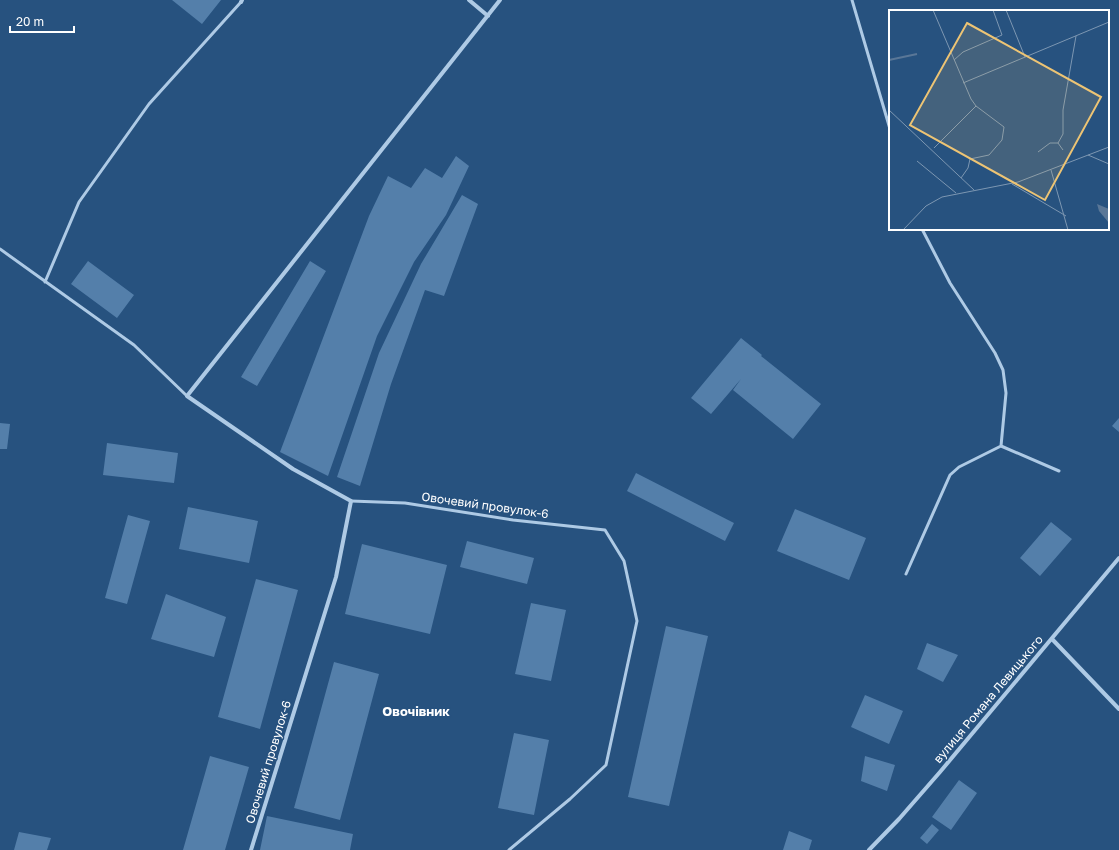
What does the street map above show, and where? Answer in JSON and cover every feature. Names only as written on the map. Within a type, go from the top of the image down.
[{"type":"street","points":[[469,0],[488,16]]},
{"type":"street","points":[[351,501],[293,468],[187,396],[500,0]]},
{"type":"street","name":"Овочевий провулок-6","points":[[251,850],[336,577],[351,501]]},
{"type":"street","name":"вулиця Романа Левицького","points":[[869,850],[909,808],[1119,558]]},
{"type":"street","points":[[1052,639],[1119,709]]},
{"type":"lane","points":[[852,0],[889,126]]},
{"type":"lane","points":[[45,282],[79,202],[149,104],[242,1]]},
{"type":"lane","points":[[923,230],[950,283],[995,353],[1003,370],[1006,393],[1001,446]]},
{"type":"lane","points":[[0,249],[134,345],[187,396]]},
{"type":"lane","points":[[906,574],[950,475],[958,467],[1001,446],[1059,471]]},
{"type":"lane","name":"Овочевий провулок-6","points":[[351,501],[405,503],[513,520],[605,530],[624,561],[637,621],[606,765],[570,799],[508,850]]},
{"type":"building","points":[[172,0],[221,0],[202,24]]},
{"type":"building","points":[[456,156],[469,166],[446,215],[414,262],[377,336],[328,476],[280,452],[369,216],[388,176],[411,188],[425,168],[442,178]]},
{"type":"building","points":[[462,195],[478,204],[444,296],[425,290],[391,384],[360,486],[337,477],[379,353],[421,264]]},
{"type":"building","points":[[88,261],[134,295],[117,318],[71,284]]},
{"type":"building","points":[[310,261],[326,271],[257,386],[241,377]]},
{"type":"building","points":[[741,338],[821,404],[793,439],[733,390],[741,379],[711,414],[691,398]]},
{"type":"building","points":[[1119,418],[1119,432],[1112,426]]},
{"type":"building","points":[[0,423],[10,424],[7,449],[0,449]]},
{"type":"building","points":[[107,443],[178,453],[174,483],[103,475]]},
{"type":"building","points":[[636,473],[734,523],[725,541],[627,491]]},
{"type":"building","points":[[188,507],[258,521],[249,563],[179,549]]},
{"type":"building","points":[[795,509],[866,538],[849,580],[777,551]]},
{"type":"building","points":[[128,515],[150,521],[127,604],[105,598]]},
{"type":"building","points":[[1051,522],[1072,539],[1040,576],[1020,558]]},
{"type":"building","points":[[467,541],[534,558],[527,584],[460,567]]},
{"type":"building","points":[[362,544],[447,565],[430,634],[345,614]]},
{"type":"building","points":[[256,579],[298,590],[260,729],[218,717]]},
{"type":"building","points":[[166,594],[226,617],[214,657],[151,639]]},
{"type":"building","points":[[531,603],[566,610],[551,681],[515,674]]},
{"type":"building","points":[[666,626],[708,636],[669,806],[628,797]]},
{"type":"building","points":[[927,643],[958,655],[943,682],[917,669]]},
{"type":"building","points":[[334,662],[379,674],[340,820],[294,808]]},
{"type":"building","points":[[865,695],[903,711],[889,744],[851,727]]},
{"type":"building","points":[[514,733],[549,740],[534,815],[498,808]]},
{"type":"building","points":[[210,756],[249,767],[225,850],[183,850]]},
{"type":"building","points":[[865,756],[895,765],[887,791],[861,781]]},
{"type":"building","points":[[959,780],[977,793],[951,830],[932,817]]},
{"type":"building","points":[[267,816],[353,834],[350,850],[260,850]]},
{"type":"building","points":[[932,824],[939,830],[927,844],[920,838]]},
{"type":"building","points":[[789,831],[812,840],[809,850],[783,850]]},
{"type":"building","points":[[19,832],[51,838],[47,850],[14,850]]},
{"type":"district","name":"Овочівник","points":[[416,711]]}]
